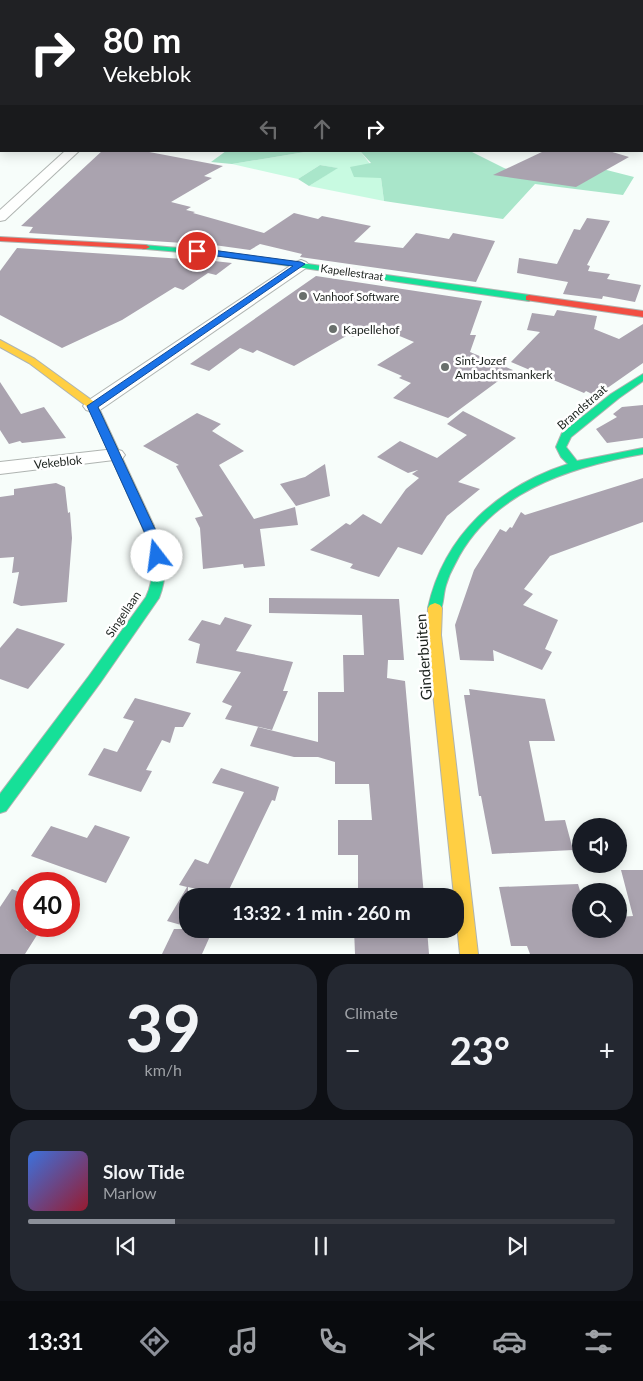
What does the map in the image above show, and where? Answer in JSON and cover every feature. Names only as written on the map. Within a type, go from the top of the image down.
[{"type":"street","points":[[0,217],[72,152]]},
{"type":"street","name":"Kapellestraat","points":[[0,239],[180,249],[301,264],[643,314]]},
{"type":"street","points":[[92,406],[301,264]]},
{"type":"street","name":"Singellaan","points":[[0,342],[32,361],[92,406],[155,542],[159,569],[157,587],[145,608],[106,664],[0,806]]},
{"type":"street","name":"Brandstraat","points":[[575,465],[565,455],[561,446],[566,436],[643,377]]},
{"type":"street","name":"Ginderbuiten","points":[[469,954],[434,636],[434,609],[439,588],[450,560],[472,530],[492,509],[547,476],[575,465],[643,451]]},
{"type":"street","name":"Vekeblok","points":[[0,468],[115,455]]},
{"type":"green space","points":[[225,152],[305,152],[232,164],[211,162]]},
{"type":"green space","points":[[305,152],[361,152],[381,178],[384,201],[309,186],[337,168],[320,165],[298,179],[232,164]]},
{"type":"green space","points":[[361,152],[472,152],[504,168],[529,176],[587,165],[634,177],[623,195],[535,184],[503,219],[384,201],[381,178],[354,177],[350,167],[371,163]]},
{"type":"green space","points":[[320,165],[338,168],[309,186],[298,179]]},
{"type":"building","points":[[101,152],[149,152],[223,166],[204,176],[212,178],[171,202],[191,207],[186,210],[195,212],[193,213],[264,233],[294,213],[318,219],[322,216],[371,226],[354,242],[403,248],[416,233],[449,239],[453,233],[495,241],[476,282],[300,257],[302,254],[260,244],[250,250],[214,245],[29,233],[33,227],[21,226]]},
{"type":"building","points":[[542,152],[612,152],[629,157],[576,187],[493,175]]},
{"type":"building","points":[[587,218],[610,221],[587,265],[590,266],[588,271],[610,274],[607,279],[641,285],[635,302],[603,296],[602,299],[563,294],[568,282],[517,273],[519,258],[557,264],[574,229],[580,230]]},
{"type":"building","points":[[17,248],[232,263],[216,275],[208,273],[183,290],[175,287],[122,320],[62,348],[0,315],[0,271]]},
{"type":"building","points":[[316,276],[482,301],[470,335],[476,335],[470,352],[513,370],[448,418],[393,398],[411,383],[399,378],[402,376],[377,365],[414,342],[373,325],[353,337],[348,335],[294,366],[257,350],[253,353],[240,348],[209,371],[190,364]]},
{"type":"building","points":[[557,310],[597,316],[594,329],[619,339],[643,324],[643,363],[596,396],[586,391],[584,393],[511,362],[540,332],[527,330],[532,313],[554,316]]},
{"type":"building","points":[[0,382],[21,414],[44,407],[66,438],[22,443],[20,441],[9,444],[0,430]]},
{"type":"building","points":[[643,405],[643,438],[607,443],[596,429],[617,417],[613,414],[622,407]]},
{"type":"building","points":[[463,411],[516,438],[458,482],[480,489],[447,516],[422,555],[398,547],[379,577],[350,568],[353,564],[310,550],[346,523],[350,525],[363,514],[381,524],[406,489],[419,478],[412,474],[418,470],[408,473],[377,457],[400,441],[437,458],[467,435],[447,424]]},
{"type":"building","points":[[197,413],[221,424],[212,431],[244,451],[219,465],[254,519],[295,507],[298,525],[260,529],[265,566],[244,568],[243,564],[203,569],[200,528],[195,518],[203,516],[176,466],[179,465],[143,446]]},
{"type":"building","points":[[325,464],[330,496],[296,506],[280,484],[305,477]]},
{"type":"building","points":[[643,478],[643,522],[550,556],[524,589],[533,594],[523,605],[558,620],[545,649],[552,652],[542,670],[493,650],[494,661],[460,660],[455,625],[474,570],[500,529],[506,532],[510,527],[512,528],[521,512],[525,515]]},
{"type":"building","points":[[56,483],[65,487],[68,513],[70,512],[72,538],[67,602],[21,606],[13,603],[19,572],[12,573],[14,557],[0,558],[0,497],[14,495],[14,489]]},
{"type":"building","points":[[269,598],[399,599],[404,660],[388,660],[387,678],[405,681],[423,888],[358,888],[358,855],[338,855],[338,820],[372,820],[369,784],[335,784],[335,762],[318,757],[294,757],[250,746],[258,727],[318,742],[318,692],[344,692],[343,655],[364,655],[362,615],[269,613]]},
{"type":"building","points":[[225,617],[252,625],[236,651],[293,662],[283,691],[288,691],[272,730],[225,719],[232,706],[222,702],[241,672],[196,663],[200,644],[188,640],[202,620],[220,625]]},
{"type":"building","points":[[17,628],[65,644],[28,689],[0,679],[0,648]]},
{"type":"building","points":[[469,689],[545,699],[555,741],[529,741],[545,821],[565,820],[572,850],[492,854],[481,796],[479,796],[464,695],[470,695]]},
{"type":"building","points":[[135,698],[191,713],[183,727],[175,727],[170,743],[162,740],[146,770],[152,771],[141,792],[88,775],[104,748],[117,752],[134,721],[123,718]]},
{"type":"building","points":[[221,768],[279,787],[275,801],[272,800],[230,888],[186,888],[179,885],[195,859],[208,864],[244,792],[212,783]]},
{"type":"building","points":[[95,825],[130,837],[106,883],[80,874],[80,872],[31,856],[51,826],[87,838]]},
{"type":"building","points":[[627,870],[643,870],[643,954],[530,954],[527,946],[511,946],[499,887],[572,884],[572,938],[627,938],[627,916],[633,916],[627,893],[627,883],[624,883],[622,873],[627,873]]},
{"type":"building","points":[[12,889],[15,890],[15,937],[36,937],[25,954],[0,954],[0,907]]},
{"type":"building","points":[[179,901],[179,924],[167,921]]},
{"type":"building","points":[[174,929],[179,929],[179,938],[209,938],[202,954],[162,954]]},
{"type":"building","points":[[354,938],[428,938],[429,954],[355,954]]},
{"type":"traffic: fast","points":[[146,247],[214,253],[529,298]]},
{"type":"traffic: fast","points":[[575,465],[565,455],[561,447],[566,435],[615,396],[643,377]]},
{"type":"traffic: fast","points":[[435,608],[440,585],[448,564],[476,526],[494,509],[513,495],[554,473],[598,459],[643,451]]},
{"type":"traffic: fast","points":[[0,806],[94,680],[152,598],[157,585],[159,570],[156,547],[148,526]]},
{"type":"traffic: slow","points":[[0,343],[32,361],[93,406],[148,526]]},
{"type":"traffic: slow","points":[[435,608],[434,635],[469,954]]},
{"type":"traffic: jam","points":[[0,239],[146,247]]},
{"type":"traffic: jam","points":[[529,298],[643,314]]},
{"type":"place","name":"Vanhoof Software","points":[[303,296]]},
{"type":"place","name":"Kapellehof","points":[[333,329]]},
{"type":"place","name":"Sint-Jozef Ambachtsmankerk","points":[[445,367]]},
{"type":"route","points":[[157,556],[155,542],[92,406],[301,264],[197,251]]}]
